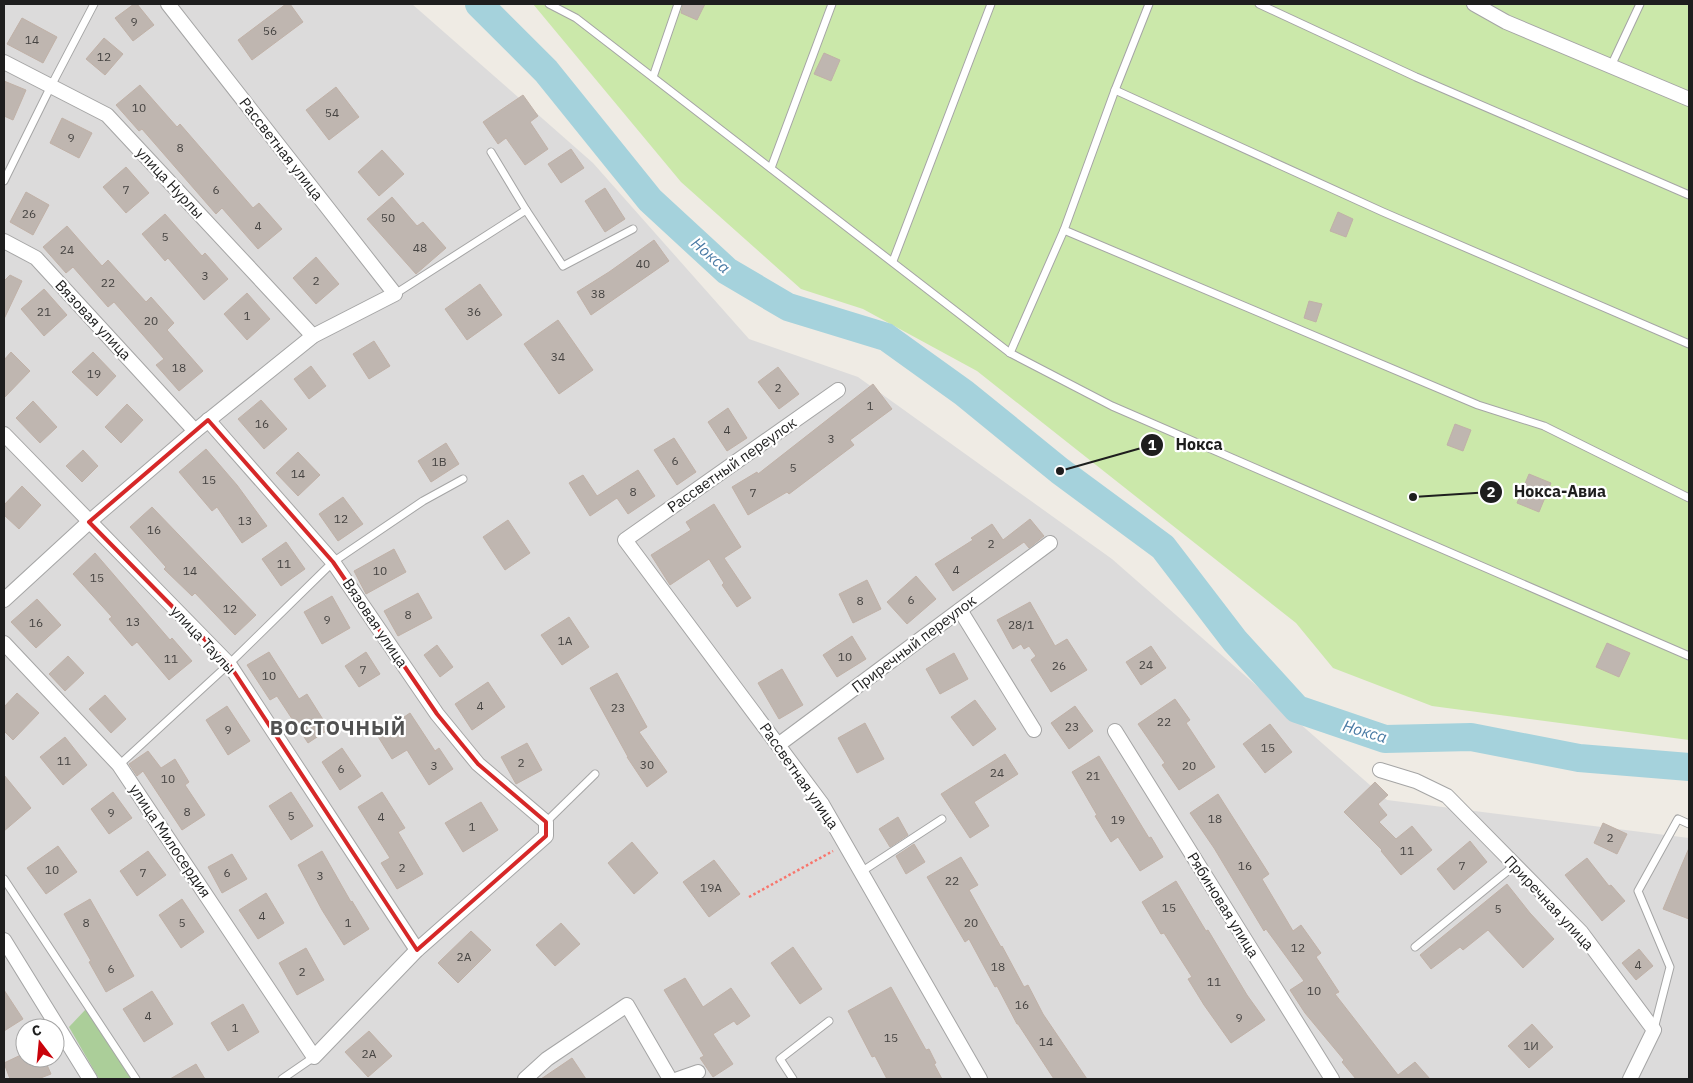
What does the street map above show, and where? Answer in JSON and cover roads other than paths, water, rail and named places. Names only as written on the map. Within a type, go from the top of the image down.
[{"type":"street","name":"Рассветная улица","points":[[168,4],[395,294]]},
{"type":"street","points":[[1474,4],[1506,22],[1689,100]]},
{"type":"street","name":"улица Нурлы","points":[[4,62],[107,115],[313,336]]},
{"type":"street","name":"Вязовая улица","points":[[4,241],[36,258],[195,430]]},
{"type":"street","points":[[4,600],[89,522],[195,430],[313,336],[395,294]]},
{"type":"street","name":"Рассветный переулок","points":[[625,540],[838,390]]},
{"type":"street","name":"Вязовая улица","points":[[208,420],[333,562],[437,714],[478,764],[546,822]]},
{"type":"street","name":"улица Таулы","points":[[4,434],[229,664],[417,950]]},
{"type":"street","name":"Рассветная улица","points":[[625,540],[822,804],[980,1079]]},
{"type":"street","name":"Приречный переулок","points":[[778,745],[1050,543]]},
{"type":"street","points":[[960,610],[1034,730]]},
{"type":"street","name":"улица Милосердия","points":[[4,643],[119,765],[314,1057]]},
{"type":"street","name":"Рябиновая улица","points":[[1115,731],[1332,1079]]},
{"type":"street","name":"Приречная улица","points":[[1380,770],[1416,781],[1447,796],[1581,932],[1654,1030]]},
{"type":"street","points":[[314,1057],[417,950],[546,836],[546,822]]},
{"type":"street","points":[[4,940],[90,1079]]},
{"type":"street","points":[[525,1079],[547,1059],[626,1004],[670,1079]]},
{"type":"street","points":[[1630,1079],[1654,1030]]},
{"type":"street","points":[[678,1079],[698,1072]]},
{"type":"lane","points":[[4,181],[94,4]]},
{"type":"lane","points":[[549,4],[576,18],[1010,353],[1112,406],[1689,656]]},
{"type":"lane","points":[[652,77],[678,4]]},
{"type":"lane","points":[[771,168],[832,4]]},
{"type":"lane","points":[[893,261],[991,4]]},
{"type":"lane","points":[[1010,353],[1064,230],[1115,90],[1150,4]]},
{"type":"lane","points":[[1259,4],[1416,77],[1689,195]]},
{"type":"lane","points":[[1611,66],[1640,4]]},
{"type":"lane","points":[[1115,90],[1383,212],[1689,344]]},
{"type":"lane","points":[[491,152],[563,266],[633,229]]},
{"type":"lane","points":[[395,294],[526,210]]},
{"type":"lane","points":[[1064,230],[1478,405],[1544,426],[1689,498]]},
{"type":"lane","points":[[119,765],[229,664],[333,562],[423,501],[463,479]]},
{"type":"lane","points":[[546,822],[595,774]]},
{"type":"lane","points":[[861,872],[942,819]]},
{"type":"lane","points":[[1654,1030],[1670,967],[1638,891],[1678,819],[1689,824]]},
{"type":"lane","points":[[1415,947],[1515,866]]},
{"type":"lane","points":[[4,879],[136,1079]]},
{"type":"lane","points":[[793,1079],[780,1059],[829,1022]]},
{"type":"lane","points":[[282,1079],[314,1057]]},
{"type":"waterway","name":"Нокса","points":[[479,4],[546,71],[650,200],[727,271],[788,307],[886,337],[964,393],[1060,471],[1163,547],[1235,641],[1297,709],[1385,739],[1471,737],[1579,758],[1689,767]]},
{"type":"place","name":"Нокса","points":[[1060,471]]},
{"type":"place","name":"Нокса-Авиа","points":[[1413,497]]},
{"type":"district","name":"ВОСТОЧНЫЙ","points":[[338,728]]}]
